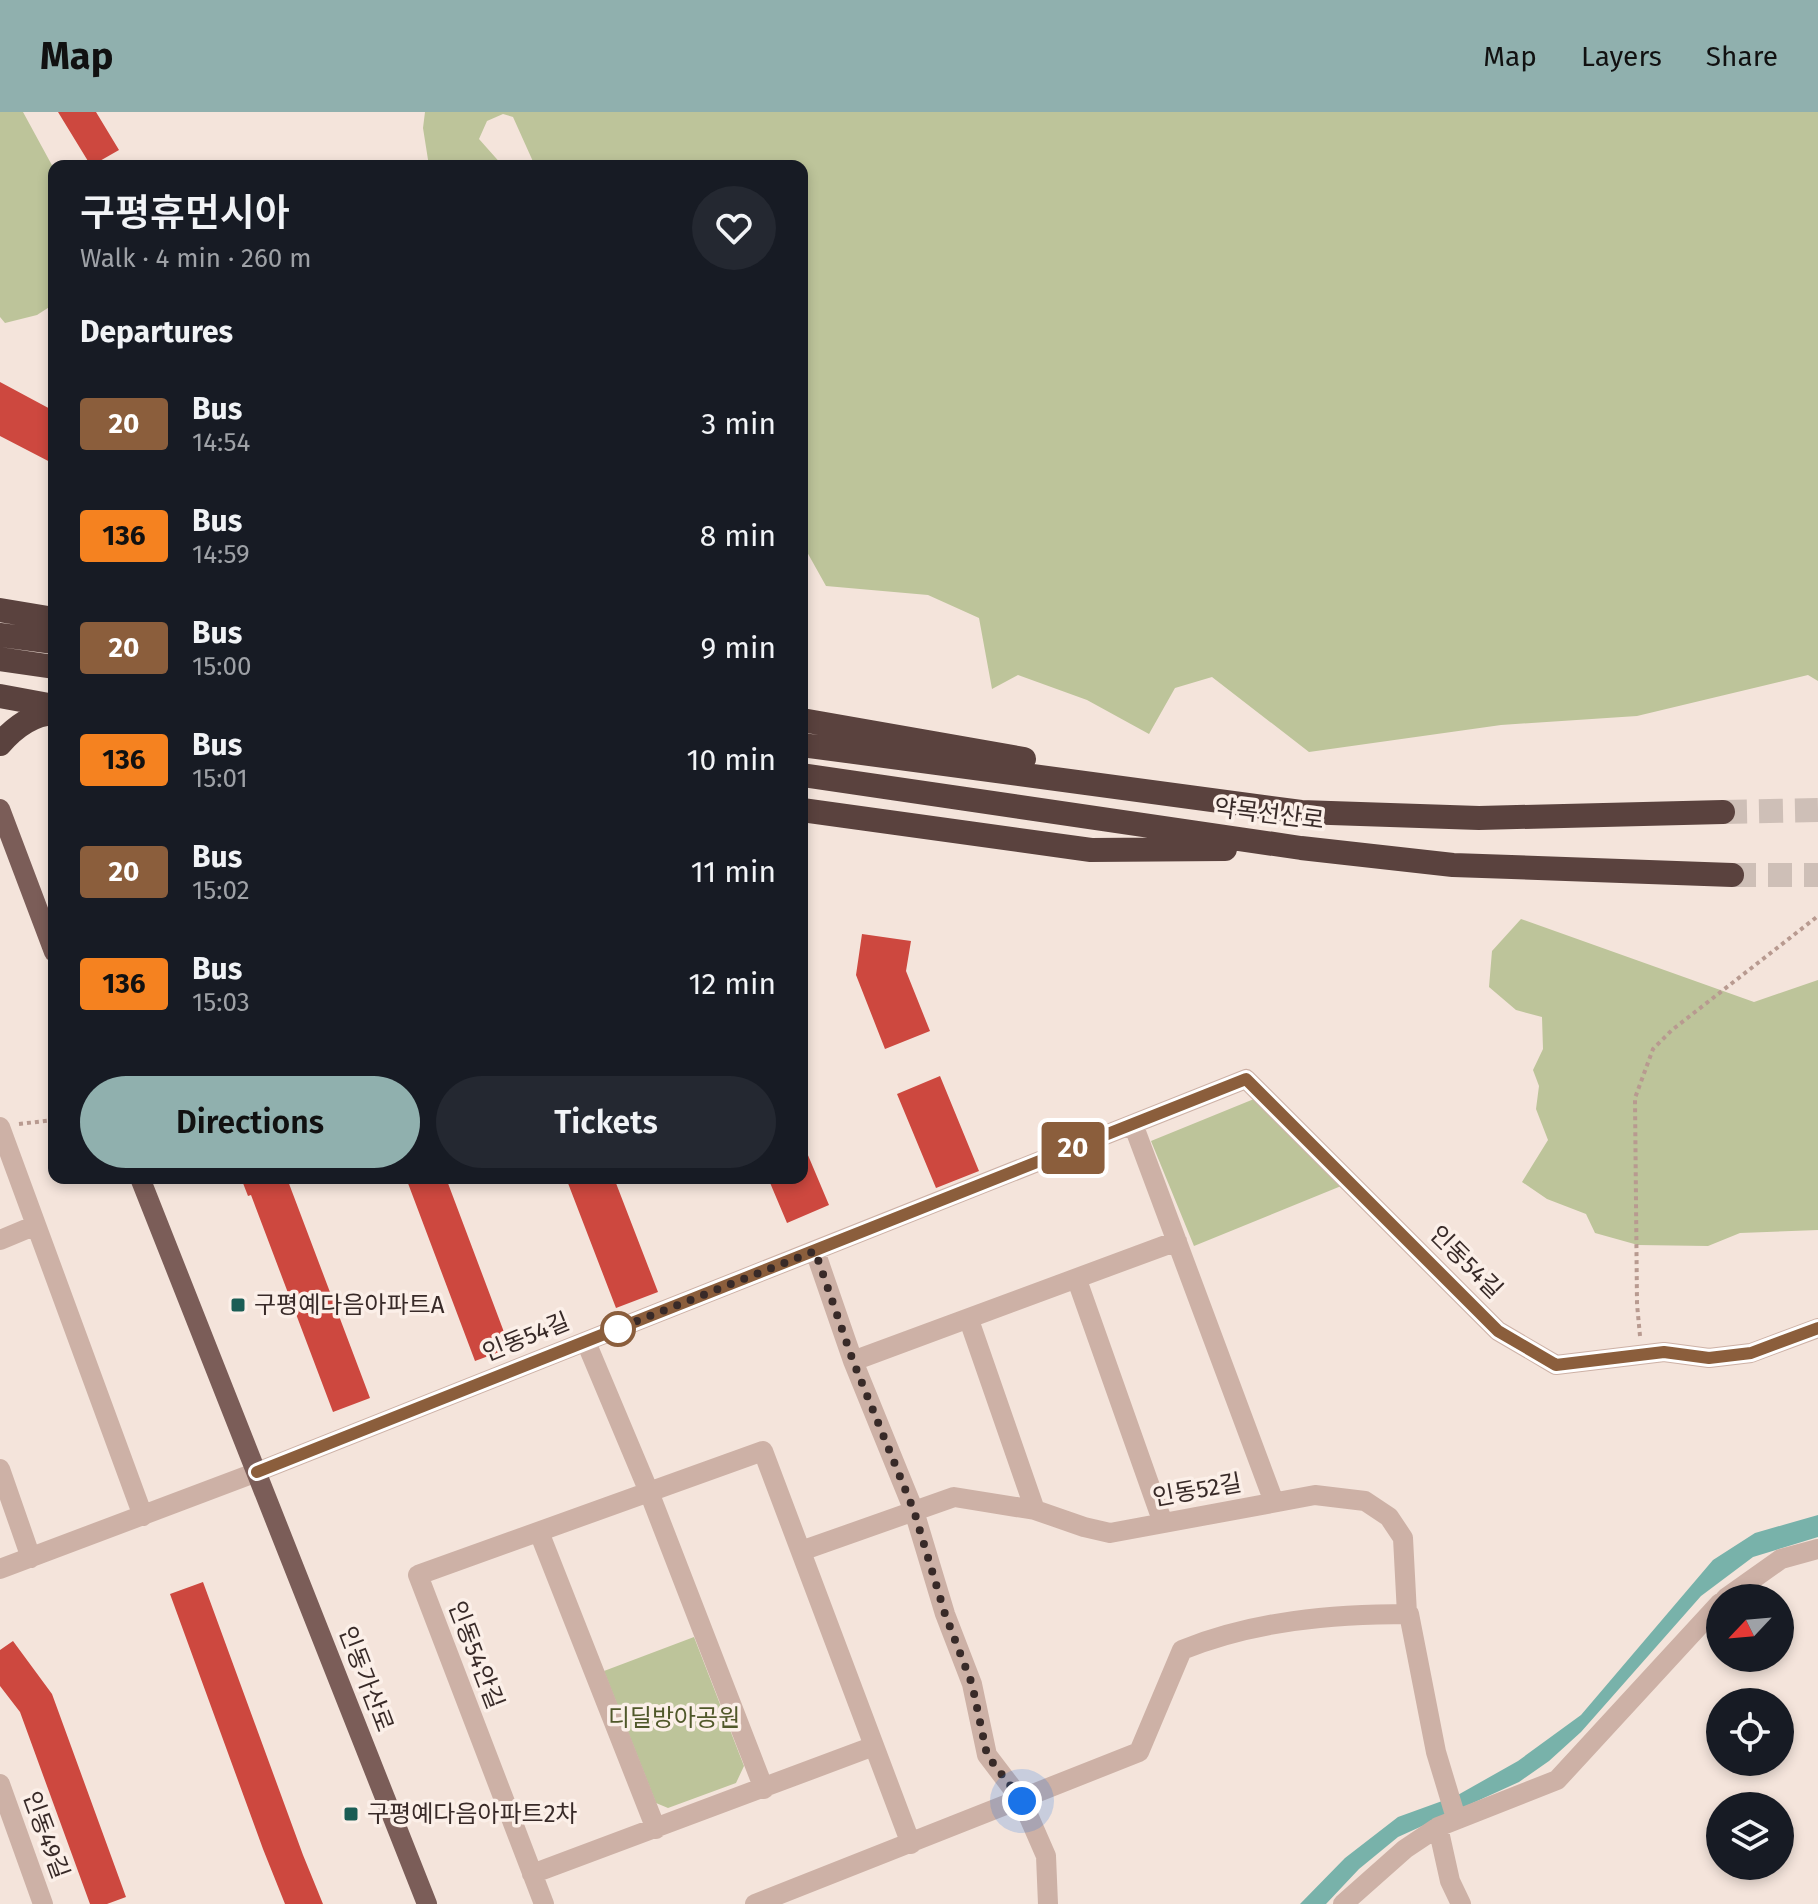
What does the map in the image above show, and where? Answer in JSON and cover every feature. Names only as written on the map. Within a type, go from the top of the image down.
[{"type":"highway","points":[[5,608],[48,618]]},
{"type":"highway","points":[[0,635],[48,641]]},
{"type":"highway","points":[[0,659],[48,666]]},
{"type":"highway","points":[[0,696],[48,705]]},
{"type":"highway","points":[[0,744],[10,733],[41,713],[48,713]]},
{"type":"highway","points":[[808,721],[1301,812]]},
{"type":"highway","name":"약목선산로","points":[[808,746],[1301,812],[1479,818],[1723,812]]},
{"type":"highway","name":"약목선산로","points":[[808,776],[1301,848],[1453,865],[1732,875]]},
{"type":"highway","points":[[808,811],[1091,850],[1301,848]]},
{"type":"main road","points":[[0,809],[48,936]]},
{"type":"main road","name":"인동가산로","points":[[142,1184],[427,1904]]},
{"type":"street","name":"인동54길","points":[[257,1472],[1246,1079],[1498,1331],[1556,1365],[1664,1352],[1709,1358],[1751,1353],[1818,1328]]},
{"type":"street","points":[[1133,1124],[1274,1502]]},
{"type":"street","points":[[0,1127],[143,1516]]},
{"type":"street","points":[[0,1240],[36,1225]]},
{"type":"street","points":[[853,1361],[1177,1241]]},
{"type":"street","points":[[815,1251],[853,1361],[914,1511],[945,1614],[972,1684],[987,1755],[1022,1801],[1046,1856],[1048,1904]]},
{"type":"street","points":[[1077,1280],[1163,1523]]},
{"type":"street","points":[[969,1320],[1035,1510]]},
{"type":"street","points":[[586,1342],[649,1492],[764,1789]]},
{"type":"street","name":"인동54안길","points":[[544,1904],[418,1575],[763,1451],[911,1844]]},
{"type":"street","points":[[0,1469],[31,1558]]},
{"type":"street","points":[[0,1569],[257,1472]]},
{"type":"street","name":"인동52길","points":[[914,1511],[954,1497],[1035,1510],[1110,1533],[1315,1495],[1365,1501],[1389,1517],[1403,1538],[1407,1614],[1436,1752],[1447,1822],[1450,1881],[1461,1904]]},
{"type":"street","points":[[801,1551],[914,1511]]},
{"type":"street","points":[[539,1532],[656,1829]]},
{"type":"street","points":[[1746,1584],[1781,1559],[1818,1549]]},
{"type":"street","points":[[757,1904],[1139,1752],[1182,1650],[1219,1635],[1337,1615],[1407,1614]]},
{"type":"street","points":[[1343,1904],[1405,1849],[1447,1822],[1557,1780],[1706,1618]]},
{"type":"street","points":[[532,1874],[874,1746]]},
{"type":"street","name":"인동49길","points":[[0,1784],[43,1904]]},
{"type":"path","points":[[1642,1355],[1637,1304],[1634,1111],[1647,1060],[1653,1049],[1672,1030],[1818,916]]},
{"type":"path","points":[[0,1127],[48,1121]]},
{"type":"green space","points":[[0,112],[23,112],[49,160],[48,308],[37,315],[5,323],[0,317]]},
{"type":"green space","points":[[425,112],[1818,112],[1818,681],[1808,675],[1637,716],[1501,725],[1309,752],[1212,677],[1175,688],[1149,734],[1087,700],[1018,675],[992,689],[979,618],[928,595],[826,586],[808,554],[808,160],[532,160],[513,117],[503,114],[487,121],[479,139],[498,160],[428,160],[423,128]]},
{"type":"green space","points":[[1521,919],[1754,1002],[1818,980],[1818,1230],[1740,1233],[1708,1246],[1638,1245],[1595,1233],[1586,1214],[1547,1199],[1522,1182],[1548,1140],[1536,1109],[1539,1086],[1533,1070],[1543,1049],[1542,1017],[1516,1010],[1489,987],[1492,951]]},
{"type":"green space","points":[[1254,1099],[1351,1182],[1194,1246],[1151,1141]]},
{"type":"green space","name":"디딜방아공원","points":[[694,1637],[744,1766],[736,1783],[668,1808],[656,1803],[604,1671]]},
{"type":"water","points":[[1818,1515],[1818,1537],[1753,1557],[1717,1584],[1706,1584],[1706,1592],[1581,1732],[1549,1761],[1519,1782],[1398,1837],[1359,1869],[1326,1904],[1300,1904],[1345,1858],[1398,1817],[1456,1796],[1518,1761],[1581,1715],[1713,1560],[1755,1533]]},
{"type":"building","points":[[58,112],[96,112],[119,150],[102,160],[87,160]]},
{"type":"building","points":[[0,382],[48,408],[48,461],[0,436]]},
{"type":"building","points":[[862,934],[911,941],[906,971],[930,1031],[885,1049],[856,975]]},
{"type":"building","points":[[940,1076],[979,1171],[936,1188],[897,1094]]},
{"type":"building","points":[[808,1155],[829,1205],[787,1223],[771,1184],[808,1184]]},
{"type":"building","points":[[243,1184],[289,1184],[370,1398],[333,1412],[251,1195],[248,1196]]},
{"type":"building","points":[[408,1184],[448,1184],[510,1348],[475,1361]]},
{"type":"building","points":[[568,1184],[616,1184],[658,1292],[616,1308]]},
{"type":"building","points":[[203,1582],[323,1904],[285,1904],[263,1849],[170,1594]]},
{"type":"building","points":[[13,1641],[52,1694],[126,1897],[107,1904],[90,1904],[20,1712],[0,1686],[0,1650]]},
{"type":"tunnel","points":[[1723,812],[1818,810]]},
{"type":"tunnel","points":[[1732,875],[1818,875]]},
{"type":"bus line","name":"20","points":[[257,1472],[1246,1079],[1498,1331],[1556,1365],[1664,1352],[1709,1358],[1751,1353],[1818,1328]]},
{"type":"place","name":"구평예다음아파트A","points":[[238,1305]]},
{"type":"place","name":"구평예다음아파트2차","points":[[351,1814]]},
{"type":"route","points":[[618,1329],[614,1330],[815,1251],[853,1361],[914,1511],[945,1614],[972,1684],[987,1755],[1022,1801]]}]
